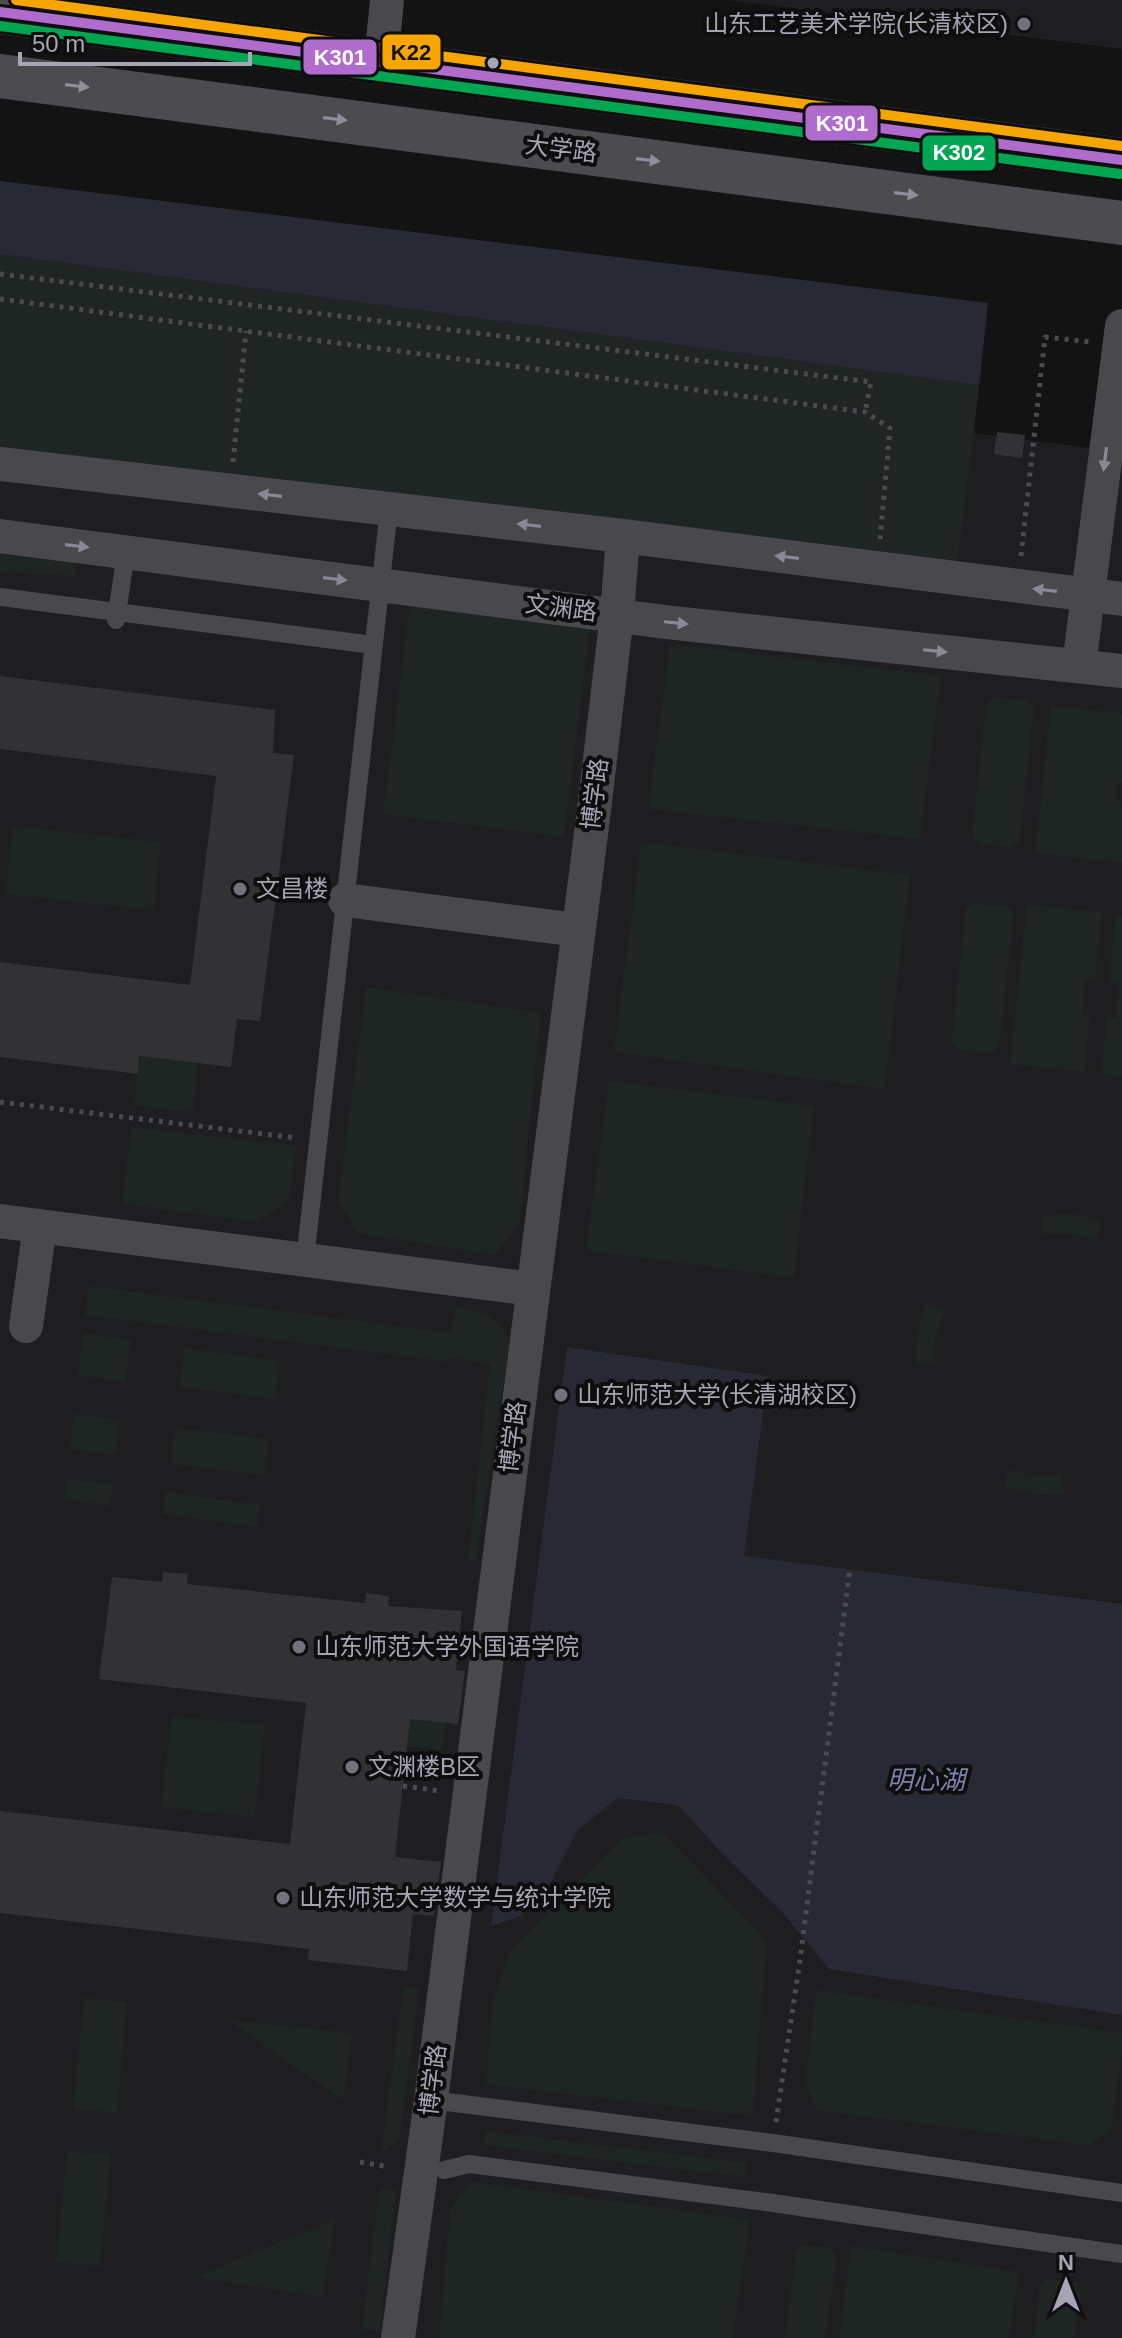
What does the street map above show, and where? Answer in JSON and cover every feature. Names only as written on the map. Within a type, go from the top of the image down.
[{"type":"main road","points":[[0,12],[1122,160]]},
{"type":"main road","name":"大学路","points":[[0,76],[1122,223]]},
{"type":"street","points":[[381,62],[387,0]]},
{"type":"street","points":[[1079,666],[1121,335]]},
{"type":"street","points":[[0,464],[623,536],[1122,599]]},
{"type":"street","name":"文渊路","points":[[0,536],[665,622],[1122,671]]},
{"type":"street","name":"博学路","points":[[398,2338],[431,2100],[617,615],[623,536]]},
{"type":"street","points":[[345,900],[577,930]]},
{"type":"street","points":[[0,1221],[532,1289]]},
{"type":"street","points":[[26,1326],[40,1226]]},
{"type":"lane","points":[[305,1260],[389,509]]},
{"type":"lane","points":[[116,616],[126,553]]},
{"type":"lane","points":[[0,597],[116,616],[373,645]]},
{"type":"lane","points":[[431,2100],[773,2143],[1122,2193]]},
{"type":"lane","points":[[444,2170],[469,2164],[766,2202],[1122,2254]]},
{"type":"path","points":[[0,274],[871,382],[865,412]]},
{"type":"path","points":[[0,299],[865,412],[890,428],[878,568]]},
{"type":"path","points":[[230,491],[246,331]]},
{"type":"path","points":[[1018,586],[1045,337],[1121,335]]},
{"type":"path","points":[[0,1102],[318,1141]]},
{"type":"path","points":[[773,2143],[800,1960],[850,1568]]},
{"type":"path","points":[[360,2162],[384,2166]]},
{"type":"shaded area","name":"山东工艺美术学院(长清校区)","points":[[728,0],[1122,0],[1122,49]]},
{"type":"shaded area","name":"山东师范大学(长清湖校区)","points":[[0,181],[988,303],[974,433],[1122,452],[1122,2338],[0,2338]]},
{"type":"shaded area","points":[[0,254],[979,385],[958,562],[0,447]]},
{"type":"shaded area","points":[[0,536],[82,550],[74,576],[0,572]]},
{"type":"shaded area","points":[[411,596],[591,618],[564,837],[383,814]]},
{"type":"shaded area","points":[[670,644],[941,676],[920,839],[648,809]]},
{"type":"shaded area","points":[[994,698],[1029,700],[1034,708],[1020,841],[1011,847],[979,844],[972,836],[986,703]]},
{"type":"shaded area","points":[[1051,706],[1122,713],[1122,781],[1116,788],[1116,798],[1122,806],[1122,863],[1035,853]]},
{"type":"shaded area","points":[[13,826],[161,842],[154,910],[5,894]]},
{"type":"shaded area","points":[[641,842],[910,875],[885,1089],[614,1052]]},
{"type":"shaded area","points":[[974,904],[1008,906],[1014,913],[999,1047],[991,1053],[959,1050],[951,1042],[966,908]]},
{"type":"shaded area","points":[[1027,905],[1102,912],[1095,980],[1085,980],[1082,1014],[1090,1015],[1085,1072],[1010,1064]]},
{"type":"shaded area","points":[[1116,914],[1122,915],[1122,1076],[1101,1074],[1107,1017],[1116,1018],[1119,984],[1109,982]]},
{"type":"shaded area","points":[[366,987],[541,1013],[520,1222],[496,1255],[357,1233],[338,1200]]},
{"type":"shaded area","points":[[139,1056],[198,1063],[193,1112],[134,1105]]},
{"type":"shaded area","points":[[609,1081],[814,1106],[794,1278],[586,1250]]},
{"type":"shaded area","points":[[131,1127],[296,1146],[289,1201],[259,1222],[122,1204]]},
{"type":"shaded area","points":[[1082,1215],[1102,1223],[1096,1241],[1070,1234],[1042,1235],[1042,1216]]},
{"type":"shaded area","points":[[89,1286],[451,1333],[455,1307],[494,1319],[510,1341],[476,1562],[468,1561],[490,1364],[450,1358],[449,1362],[85,1315]]},
{"type":"shaded area","points":[[926,1304],[945,1311],[936,1337],[936,1365],[917,1365],[918,1334]]},
{"type":"shaded area","points":[[83,1333],[131,1340],[125,1382],[78,1375]]},
{"type":"shaded area","points":[[184,1348],[280,1361],[275,1399],[180,1387]]},
{"type":"shaded area","points":[[74,1414],[120,1420],[116,1455],[70,1449]]},
{"type":"shaded area","points":[[175,1428],[269,1439],[264,1475],[171,1464]]},
{"type":"shaded area","points":[[1008,1468],[1035,1476],[1062,1475],[1064,1494],[1033,1494],[1004,1486]]},
{"type":"shaded area","points":[[66,1479],[113,1485],[110,1506],[64,1499]]},
{"type":"shaded area","points":[[166,1492],[260,1505],[257,1527],[163,1514]]},
{"type":"shaded area","points":[[172,1716],[265,1725],[255,1817],[161,1807]]},
{"type":"shaded area","points":[[410,1719],[446,1723],[442,1750],[407,1747]]},
{"type":"shaded area","points":[[663,1832],[767,1942],[753,2116],[486,2084],[492,2005],[508,1954],[622,1838]]},
{"type":"shaded area","points":[[403,1988],[419,1989],[400,2137],[392,2147],[381,2153]]},
{"type":"shaded area","points":[[816,1990],[1122,2033],[1111,2132],[1087,2145],[816,2110],[805,2082]]},
{"type":"shaded area","points":[[84,1998],[127,2002],[117,2113],[73,2109]]},
{"type":"shaded area","points":[[228,2020],[353,2033],[343,2101]]},
{"type":"shaded area","points":[[486,2131],[746,2163],[745,2177],[484,2145]]},
{"type":"shaded area","points":[[67,2151],[111,2155],[100,2266],[56,2262]]},
{"type":"shaded area","points":[[474,2182],[750,2220],[733,2338],[439,2338],[450,2212],[461,2191]]},
{"type":"shaded area","points":[[379,2188],[396,2190],[380,2331],[362,2329]]},
{"type":"shaded area","points":[[335,2219],[323,2297],[195,2277]]},
{"type":"shaded area","points":[[801,2245],[832,2248],[837,2257],[825,2338],[785,2338],[796,2252]]},
{"type":"shaded area","points":[[851,2246],[1019,2272],[1009,2338],[839,2338]]},
{"type":"shaded area","points":[[1045,2279],[1076,2282],[1081,2291],[1074,2338],[1034,2338],[1040,2285]]},
{"type":"water","points":[[0,181],[988,303],[979,385],[0,254]]},
{"type":"water","name":"明心湖","points":[[567,1347],[768,1376],[744,1556],[1122,1604],[1122,2015],[829,1969],[781,1911],[726,1858],[678,1805],[617,1798],[577,1831],[549,1886],[521,1916],[491,1926]]},
{"type":"building","points":[[997,432],[1025,435],[1022,458],[994,454]]},
{"type":"building","name":"文昌楼","points":[[0,676],[275,710],[273,753],[294,755],[260,1021],[237,1019],[231,1067],[139,1056],[138,1074],[0,1057],[0,962],[190,985],[216,776],[0,749]]},
{"type":"building","name":"文渊楼B区","points":[[163,1572],[188,1574],[187,1584],[365,1603],[366,1593],[389,1596],[388,1606],[462,1611],[456,1670],[465,1671],[458,1724],[410,1719],[395,1857],[441,1862],[434,1916],[413,1914],[407,1971],[308,1960],[309,1949],[0,1913],[0,1811],[290,1844],[306,1703],[99,1679],[112,1577],[162,1582]]},
{"type":"transit line","name":"K22","points":[[16,0],[1122,146]]},
{"type":"transit line","name":"K301","points":[[0,12],[1122,160]]},
{"type":"transit line","name":"K302","points":[[0,26],[1120,174]]},
{"type":"place","name":"山东工艺美术学院(长清校区)","points":[[1024,24]]},
{"type":"place","name":"文昌楼","points":[[240,889]]},
{"type":"place","name":"山东师范大学(长清湖校区)","points":[[561,1395]]},
{"type":"place","name":"山东师范大学外国语学院","points":[[299,1647]]},
{"type":"place","name":"文渊楼B区","points":[[352,1767]]},
{"type":"place","name":"山东师范大学数学与统计学院","points":[[283,1898]]}]
